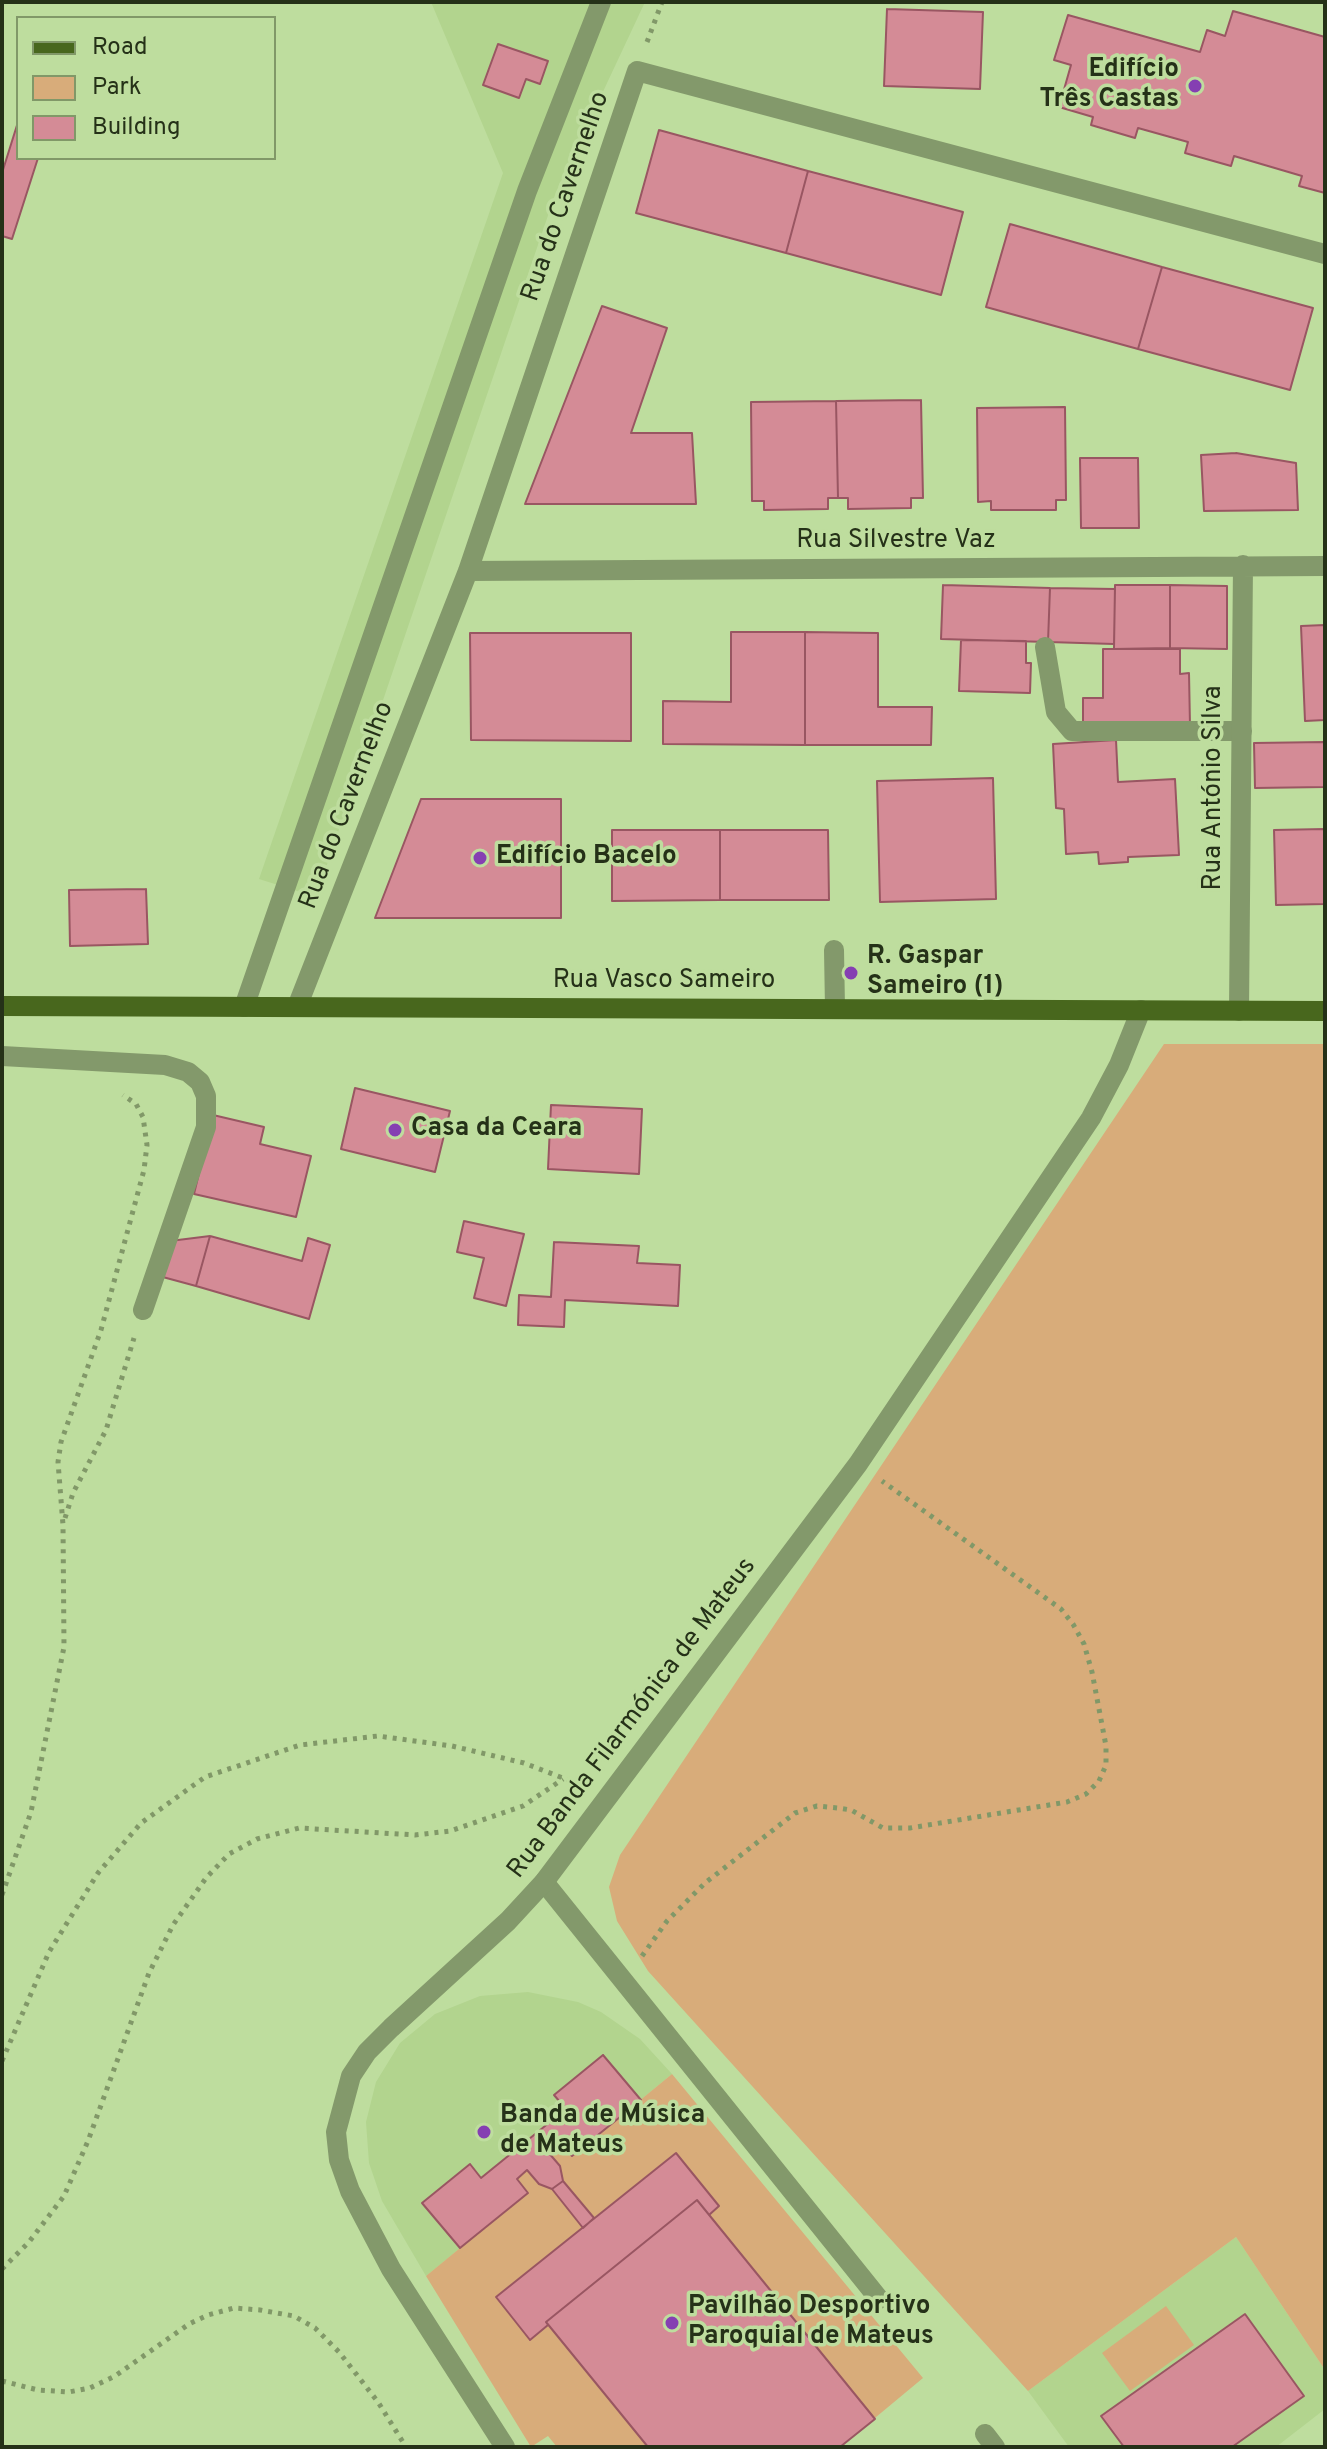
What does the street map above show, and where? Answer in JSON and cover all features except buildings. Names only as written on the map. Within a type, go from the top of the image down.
[{"type":"main road","name":"Rua Vasco Sameiro","points":[[2,1006],[1325,1011]]},
{"type":"street","points":[[244,1007],[527,191],[601,2]]},
{"type":"street","name":"Rua do Cavernelho","points":[[297,1007],[468,571],[637,71],[1325,254]]},
{"type":"street","name":"Rua António Silva","points":[[1239,1011],[1243,565]]},
{"type":"street","name":"Rua Silvestre Vaz","points":[[468,571],[1325,566]]},
{"type":"street","points":[[1045,647],[1056,712],[1072,731],[1242,731]]},
{"type":"street","points":[[834,950],[835,1008]]},
{"type":"street","name":"Rua Banda Filarmónica de Mateus","points":[[505,2447],[370,2231],[339,2160],[336,2132],[351,2076],[367,2052],[544,1882],[858,1464],[1091,1118],[1115,1073],[1141,1010]]},
{"type":"street","points":[[2,1056],[165,1065],[188,1072],[200,1082],[206,1096],[206,1127],[143,1310]]},
{"type":"street","points":[[544,1882],[879,2299]]},
{"type":"path","points":[[647,42],[662,2]]},
{"type":"path","points":[[2,1895],[31,1812],[60,1682],[64,1647],[63,1525],[59,1486],[61,1442],[101,1330],[146,1157],[143,1117],[136,1104],[114,1093]]},
{"type":"path","points":[[63,1525],[73,1493],[106,1430],[143,1310]]},
{"type":"path","points":[[624,1981],[667,1921],[705,1883],[795,1813],[817,1806],[838,1808],[851,1810],[883,1828],[910,1828],[1067,1802],[1086,1794],[1099,1781],[1106,1765],[1106,1746],[1092,1672],[1084,1644],[1061,1609],[858,1464]]},
{"type":"path","points":[[2,2061],[49,1952],[98,1873],[141,1823],[205,1777],[300,1745],[378,1736],[452,1746],[524,1763],[563,1779],[523,1806],[450,1831],[415,1835],[299,1828],[257,1839],[229,1854],[206,1878],[173,1925],[149,1973],[88,2141],[64,2196],[29,2242],[2,2270]]},
{"type":"path","points":[[2,2381],[38,2390],[69,2392],[90,2388],[115,2376],[189,2324],[208,2315],[234,2308],[260,2310],[294,2316],[315,2328],[339,2352],[378,2402],[406,2447]]},
{"type":"shaded area","points":[[431,2],[645,2],[556,192],[316,897],[259,879],[503,173]]},
{"type":"shaded area","name":"Banda de Música de Mateus","points":[[528,1992],[578,2002],[601,2012],[640,2039],[672,2074],[572,2156],[560,2143],[548,2152],[560,2166],[563,2181],[552,2189],[539,2184],[528,2171],[528,2193],[426,2276],[382,2201],[369,2163],[366,2122],[376,2082],[400,2043],[435,2014],[480,1996]]},
{"type":"shaded area","points":[[1236,2237],[1325,2370],[1325,2409],[1276,2447],[1069,2447],[1028,2391]]},
{"type":"green space","points":[[1164,1044],[1325,1044],[1325,2370],[1236,2237],[1028,2391],[648,1971],[617,1921],[609,1887],[620,1855]]},
{"type":"green space","points":[[672,2074],[923,2378],[840,2447],[557,2447],[548,2436],[531,2447],[426,2276],[527,2193],[517,2179],[527,2170],[539,2184],[552,2189],[563,2181],[560,2166],[548,2152],[560,2142],[572,2156]]},
{"type":"green space","points":[[1166,2306],[1194,2345],[1130,2391],[1102,2353]]},
{"type":"place","name":"Edifício Três Castas","points":[[1195,86]]},
{"type":"place","name":"Edifício Bacelo","points":[[480,858]]},
{"type":"place","name":"R. Gaspar Sameiro (1)","points":[[851,973]]},
{"type":"place","name":"Casa da Ceara","points":[[395,1130]]},
{"type":"place","name":"Banda de Música de Mateus","points":[[484,2132]]},
{"type":"place","name":"Pavilhão Desportivo Paroquial de Mateus","points":[[672,2323]]}]
